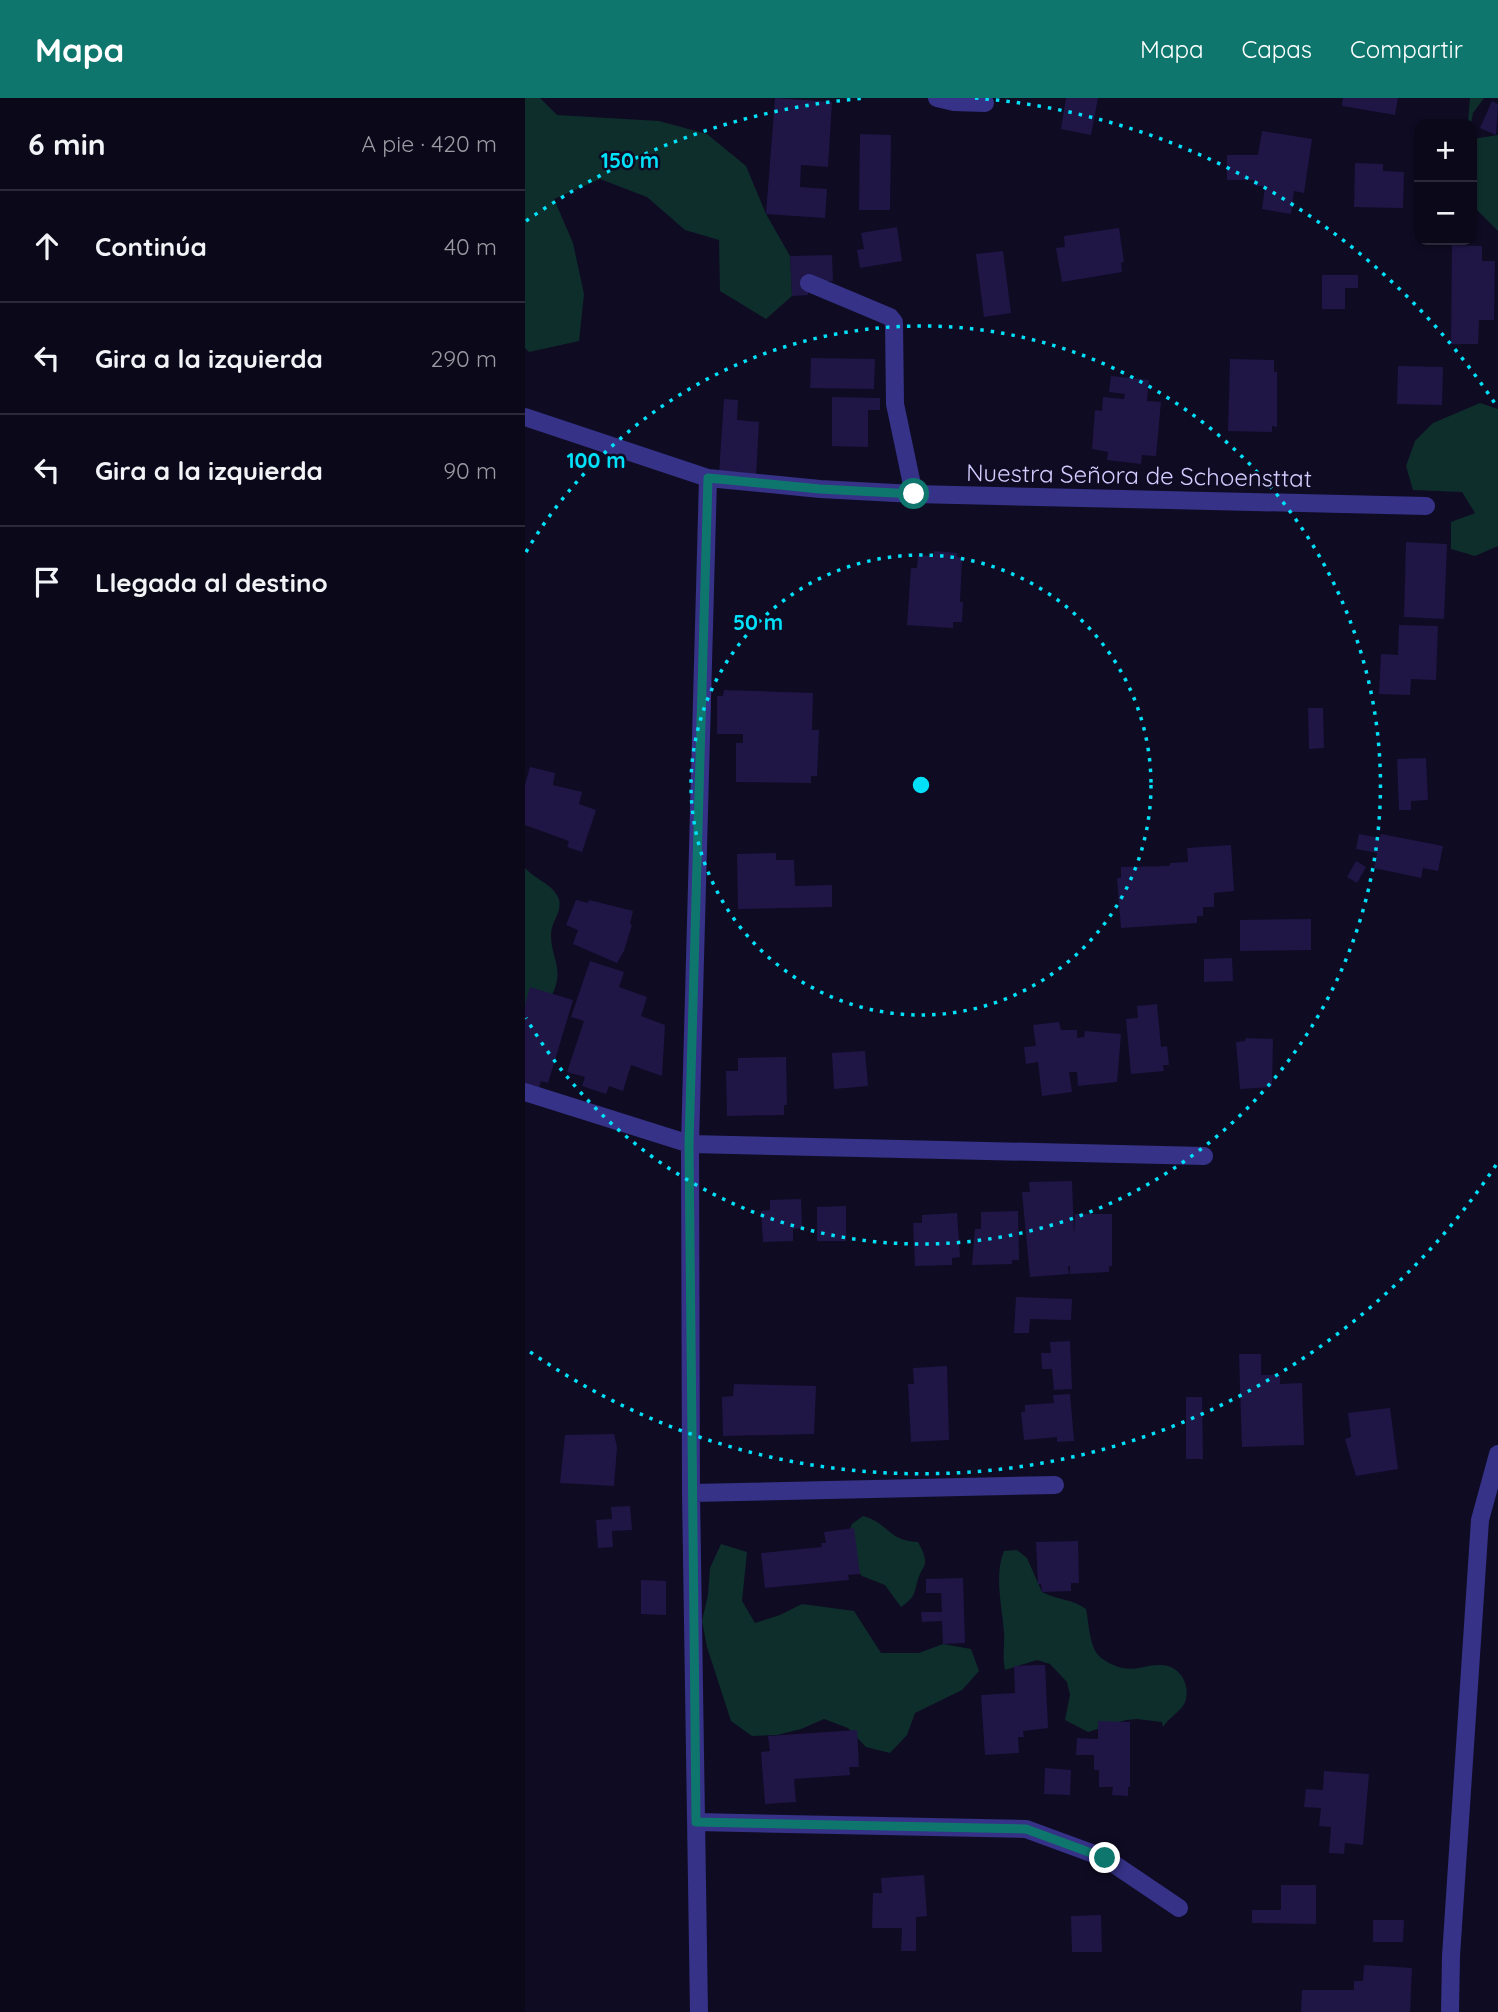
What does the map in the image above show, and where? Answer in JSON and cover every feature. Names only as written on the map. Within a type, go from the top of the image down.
[{"type":"street","points":[[937,98],[954,102],[985,103]]},
{"type":"street","points":[[809,283],[894,321],[895,404],[914,494]]},
{"type":"street","name":"Nuestra Señora de Schoensttat","points":[[525,417],[708,478],[820,489],[914,494],[1426,506]]},
{"type":"street","points":[[699,2012],[689,1144],[708,478]]},
{"type":"street","points":[[525,1092],[689,1144],[1204,1156]]},
{"type":"street","points":[[1450,2012],[1451,1956],[1480,1520],[1498,1454]]},
{"type":"street","points":[[691,1493],[1055,1485]]},
{"type":"street","points":[[696,1822],[1026,1829],[1105,1858],[1179,1908]]},
{"type":"green space","points":[[525,98],[540,98],[557,115],[659,121],[707,134],[746,166],[766,214],[790,256],[792,296],[766,319],[720,291],[719,240],[685,230],[647,197],[600,179],[554,199],[573,243],[584,294],[579,341],[529,352],[525,348]]},
{"type":"green space","points":[[1470,98],[1484,98],[1472,119],[1468,119]]},
{"type":"green space","points":[[1498,135],[1498,231],[1477,210],[1477,138]]},
{"type":"green space","points":[[1480,403],[1498,409],[1498,546],[1475,556],[1451,549],[1451,522],[1475,513],[1462,492],[1413,490],[1406,466],[1415,441],[1433,423]]},
{"type":"green space","points":[[525,868],[555,892],[559,907],[551,935],[557,970],[556,986],[552,995],[525,1005]]},
{"type":"green space","points":[[863,1516],[900,1538],[918,1542],[923,1552],[925,1564],[915,1592],[901,1607],[885,1585],[862,1576],[853,1566],[847,1536],[852,1524]]},
{"type":"green space","points":[[721,1544],[747,1552],[742,1601],[755,1623],[802,1604],[854,1611],[881,1653],[919,1653],[943,1644],[971,1649],[979,1671],[962,1690],[915,1713],[907,1735],[890,1753],[866,1747],[848,1728],[824,1719],[777,1735],[752,1736],[731,1721],[707,1647],[702,1621],[710,1568]]},
{"type":"green space","points":[[1017,1550],[1027,1558],[1042,1592],[1086,1609],[1091,1640],[1101,1658],[1128,1669],[1156,1665],[1177,1671],[1186,1687],[1185,1703],[1163,1727],[1162,1722],[1137,1719],[1088,1732],[1065,1720],[1070,1695],[1067,1682],[1050,1664],[1037,1660],[1005,1670],[999,1591],[1001,1560],[1004,1551]]},
{"type":"building","points":[[775,98],[832,102],[828,167],[801,165],[800,187],[827,189],[825,218],[766,214]]},
{"type":"building","points":[[1066,98],[1098,98],[1091,135],[1061,129]]},
{"type":"building","points":[[1343,98],[1398,98],[1395,115],[1342,106]]},
{"type":"building","points":[[1492,101],[1498,104],[1496,135],[1480,128]]},
{"type":"building","points":[[1262,131],[1312,139],[1304,193],[1294,191],[1291,214],[1262,209],[1265,187],[1253,185],[1254,180],[1227,180],[1227,155],[1258,155]]},
{"type":"building","points":[[860,134],[891,135],[890,210],[859,210]]},
{"type":"building","points":[[1355,163],[1383,164],[1383,171],[1404,172],[1403,208],[1354,207]]},
{"type":"building","points":[[897,227],[902,261],[860,268],[857,250],[864,249],[861,233]]},
{"type":"building","points":[[1119,228],[1124,262],[1121,263],[1122,272],[1062,282],[1056,248],[1065,247],[1064,236]]},
{"type":"building","points":[[1452,245],[1482,246],[1482,261],[1495,261],[1494,320],[1479,320],[1478,344],[1451,344]]},
{"type":"building","points":[[1003,251],[1011,313],[984,317],[976,254]]},
{"type":"building","points":[[832,255],[833,281],[808,282],[808,295],[792,296],[790,256]]},
{"type":"building","points":[[1322,275],[1358,275],[1358,288],[1345,288],[1345,309],[1322,309]]},
{"type":"building","points":[[811,358],[875,359],[874,389],[810,388]]},
{"type":"building","points":[[1230,359],[1274,360],[1274,372],[1277,372],[1277,427],[1272,426],[1272,432],[1228,431]]},
{"type":"building","points":[[1398,366],[1443,367],[1442,405],[1397,404]]},
{"type":"building","points":[[1111,376],[1149,380],[1147,401],[1161,402],[1156,456],[1142,455],[1141,464],[1107,460],[1108,452],[1092,449],[1095,410],[1102,411],[1103,397],[1124,399],[1125,394],[1109,392]]},
{"type":"building","points":[[832,397],[880,398],[880,410],[868,410],[868,447],[832,446]]},
{"type":"building","points":[[724,399],[738,400],[737,420],[759,422],[756,476],[719,474]]},
{"type":"building","points":[[1406,542],[1447,544],[1444,619],[1404,617]]},
{"type":"building","points":[[934,551],[957,553],[957,557],[962,558],[962,622],[953,622],[953,628],[907,625],[911,568],[917,568],[918,555],[934,556]]},
{"type":"building","points":[[1399,625],[1438,626],[1436,680],[1411,679],[1410,695],[1379,694],[1381,654],[1398,655]]},
{"type":"building","points":[[724,690],[813,693],[812,730],[819,730],[817,776],[811,776],[811,783],[736,782],[736,743],[743,743],[743,734],[717,734],[717,696],[723,696]]},
{"type":"building","points":[[1308,708],[1323,708],[1324,748],[1309,749]]},
{"type":"building","points":[[1426,758],[1428,800],[1411,801],[1411,810],[1399,810],[1397,759]]},
{"type":"building","points":[[530,767],[555,773],[553,785],[582,792],[579,804],[596,810],[582,852],[567,847],[569,841],[525,825],[525,785]]},
{"type":"building","points":[[1359,834],[1380,838],[1381,834],[1443,846],[1438,871],[1423,868],[1421,878],[1374,868],[1377,853],[1356,849]]},
{"type":"building","points":[[1231,845],[1234,891],[1214,893],[1214,907],[1203,907],[1203,916],[1197,916],[1197,923],[1121,928],[1117,878],[1121,878],[1121,867],[1170,866],[1170,863],[1188,862],[1187,848]]},
{"type":"building","points":[[776,853],[776,860],[794,860],[795,886],[832,885],[832,907],[738,909],[737,854]]},
{"type":"building","points":[[1356,861],[1366,867],[1357,883],[1347,877]]},
{"type":"building","points":[[576,900],[588,903],[589,900],[633,911],[624,951],[617,963],[573,944],[578,930],[566,925]]},
{"type":"building","points":[[1311,919],[1311,950],[1240,951],[1240,920]]},
{"type":"building","points":[[1232,958],[1233,981],[1204,982],[1204,959]]},
{"type":"building","points":[[590,961],[624,972],[619,987],[647,997],[641,1016],[665,1025],[662,1076],[631,1065],[623,1091],[609,1086],[606,1094],[582,1086],[585,1077],[567,1072],[584,1021],[571,1017]]},
{"type":"building","points":[[530,987],[573,1000],[548,1083],[541,1081],[538,1092],[525,1087],[525,1005]]},
{"type":"building","points":[[1157,1004],[1161,1047],[1167,1046],[1169,1065],[1163,1065],[1164,1071],[1131,1074],[1126,1019],[1138,1018],[1137,1006]]},
{"type":"building","points":[[1059,1022],[1061,1030],[1077,1030],[1077,1038],[1084,1037],[1085,1031],[1121,1034],[1117,1082],[1078,1086],[1077,1072],[1069,1072],[1072,1092],[1042,1096],[1038,1062],[1026,1064],[1024,1047],[1036,1046],[1033,1025]]},
{"type":"building","points":[[1246,1038],[1273,1039],[1272,1087],[1240,1089],[1236,1042],[1245,1041]]},
{"type":"building","points":[[865,1051],[868,1086],[834,1089],[832,1053]]},
{"type":"building","points":[[786,1057],[787,1105],[784,1105],[784,1115],[727,1116],[726,1071],[738,1071],[738,1058]]},
{"type":"building","points":[[1072,1181],[1074,1235],[1075,1214],[1112,1214],[1112,1266],[1109,1266],[1109,1272],[1070,1274],[1068,1266],[1069,1274],[1030,1277],[1022,1192],[1030,1192],[1029,1182]]},
{"type":"building","points":[[801,1199],[802,1228],[793,1229],[793,1241],[763,1242],[761,1211],[770,1210],[770,1200]]},
{"type":"building","points":[[846,1206],[846,1241],[817,1241],[817,1207]]},
{"type":"building","points":[[1018,1211],[1019,1260],[1012,1260],[1012,1264],[972,1265],[975,1229],[981,1229],[981,1212]]},
{"type":"building","points":[[957,1213],[960,1257],[952,1258],[952,1265],[915,1266],[913,1223],[922,1223],[922,1215]]},
{"type":"building","points":[[1016,1297],[1072,1299],[1071,1320],[1030,1319],[1029,1333],[1014,1333]]},
{"type":"building","points":[[1070,1341],[1072,1389],[1054,1390],[1052,1369],[1042,1369],[1041,1353],[1051,1353],[1050,1342]]},
{"type":"building","points":[[1239,1354],[1261,1354],[1261,1375],[1280,1375],[1280,1384],[1302,1383],[1304,1445],[1242,1447]]},
{"type":"building","points":[[947,1366],[949,1440],[911,1442],[908,1384],[914,1384],[913,1368]]},
{"type":"building","points":[[734,1384],[816,1386],[814,1434],[723,1436],[722,1397],[733,1396]]},
{"type":"building","points":[[1070,1394],[1074,1441],[1057,1442],[1057,1437],[1024,1440],[1021,1412],[1025,1412],[1025,1405],[1054,1403],[1053,1395]]},
{"type":"building","points":[[1186,1397],[1202,1397],[1203,1459],[1186,1459]]},
{"type":"building","points":[[1390,1408],[1398,1469],[1356,1476],[1345,1439],[1351,1437],[1348,1413]]},
{"type":"building","points":[[614,1434],[617,1447],[614,1486],[560,1483],[565,1435]]},
{"type":"building","points":[[630,1506],[632,1530],[612,1531],[613,1547],[598,1548],[596,1520],[612,1519],[611,1507]]},
{"type":"building","points":[[854,1528],[860,1574],[848,1575],[849,1580],[765,1588],[761,1553],[822,1547],[821,1543],[826,1543],[824,1532]]},
{"type":"building","points":[[1078,1541],[1079,1583],[1071,1583],[1071,1591],[1042,1592],[1041,1584],[1038,1584],[1036,1542]]},
{"type":"building","points":[[963,1578],[965,1643],[943,1644],[942,1621],[922,1622],[921,1612],[942,1612],[941,1593],[926,1593],[926,1579]]},
{"type":"building","points":[[641,1580],[666,1581],[666,1615],[641,1614]]},
{"type":"building","points":[[1045,1665],[1048,1728],[1023,1731],[1024,1737],[1018,1737],[1019,1753],[985,1755],[981,1695],[1015,1693],[1014,1666]]},
{"type":"building","points":[[1098,1721],[1130,1722],[1128,1796],[1112,1795],[1113,1787],[1099,1787],[1099,1770],[1094,1770],[1094,1755],[1076,1755],[1077,1738],[1098,1739]]},
{"type":"building","points":[[857,1730],[859,1767],[849,1767],[850,1775],[794,1779],[796,1802],[765,1804],[761,1752],[770,1751],[768,1736]]},
{"type":"building","points":[[1045,1768],[1071,1770],[1070,1795],[1044,1794]]},
{"type":"building","points":[[1324,1771],[1369,1774],[1363,1845],[1345,1843],[1344,1854],[1329,1853],[1331,1827],[1319,1826],[1321,1808],[1304,1807],[1306,1789],[1323,1790]]},
{"type":"building","points":[[924,1875],[927,1916],[916,1917],[916,1951],[901,1951],[902,1928],[872,1928],[873,1893],[882,1893],[881,1878]]},
{"type":"building","points":[[1281,1885],[1316,1885],[1316,1924],[1252,1923],[1252,1910],[1281,1910]]},
{"type":"building","points":[[1101,1915],[1102,1952],[1072,1952],[1071,1916]]},
{"type":"building","points":[[1373,1920],[1404,1920],[1403,1942],[1373,1942]]},
{"type":"building","points":[[1364,1965],[1412,1968],[1410,2012],[1301,2012],[1302,1990],[1354,1990],[1354,1981],[1363,1981]]},
{"type":"route","points":[[914,494],[820,489],[708,478],[689,1144],[696,1822],[1026,1829],[1105,1858]]}]
